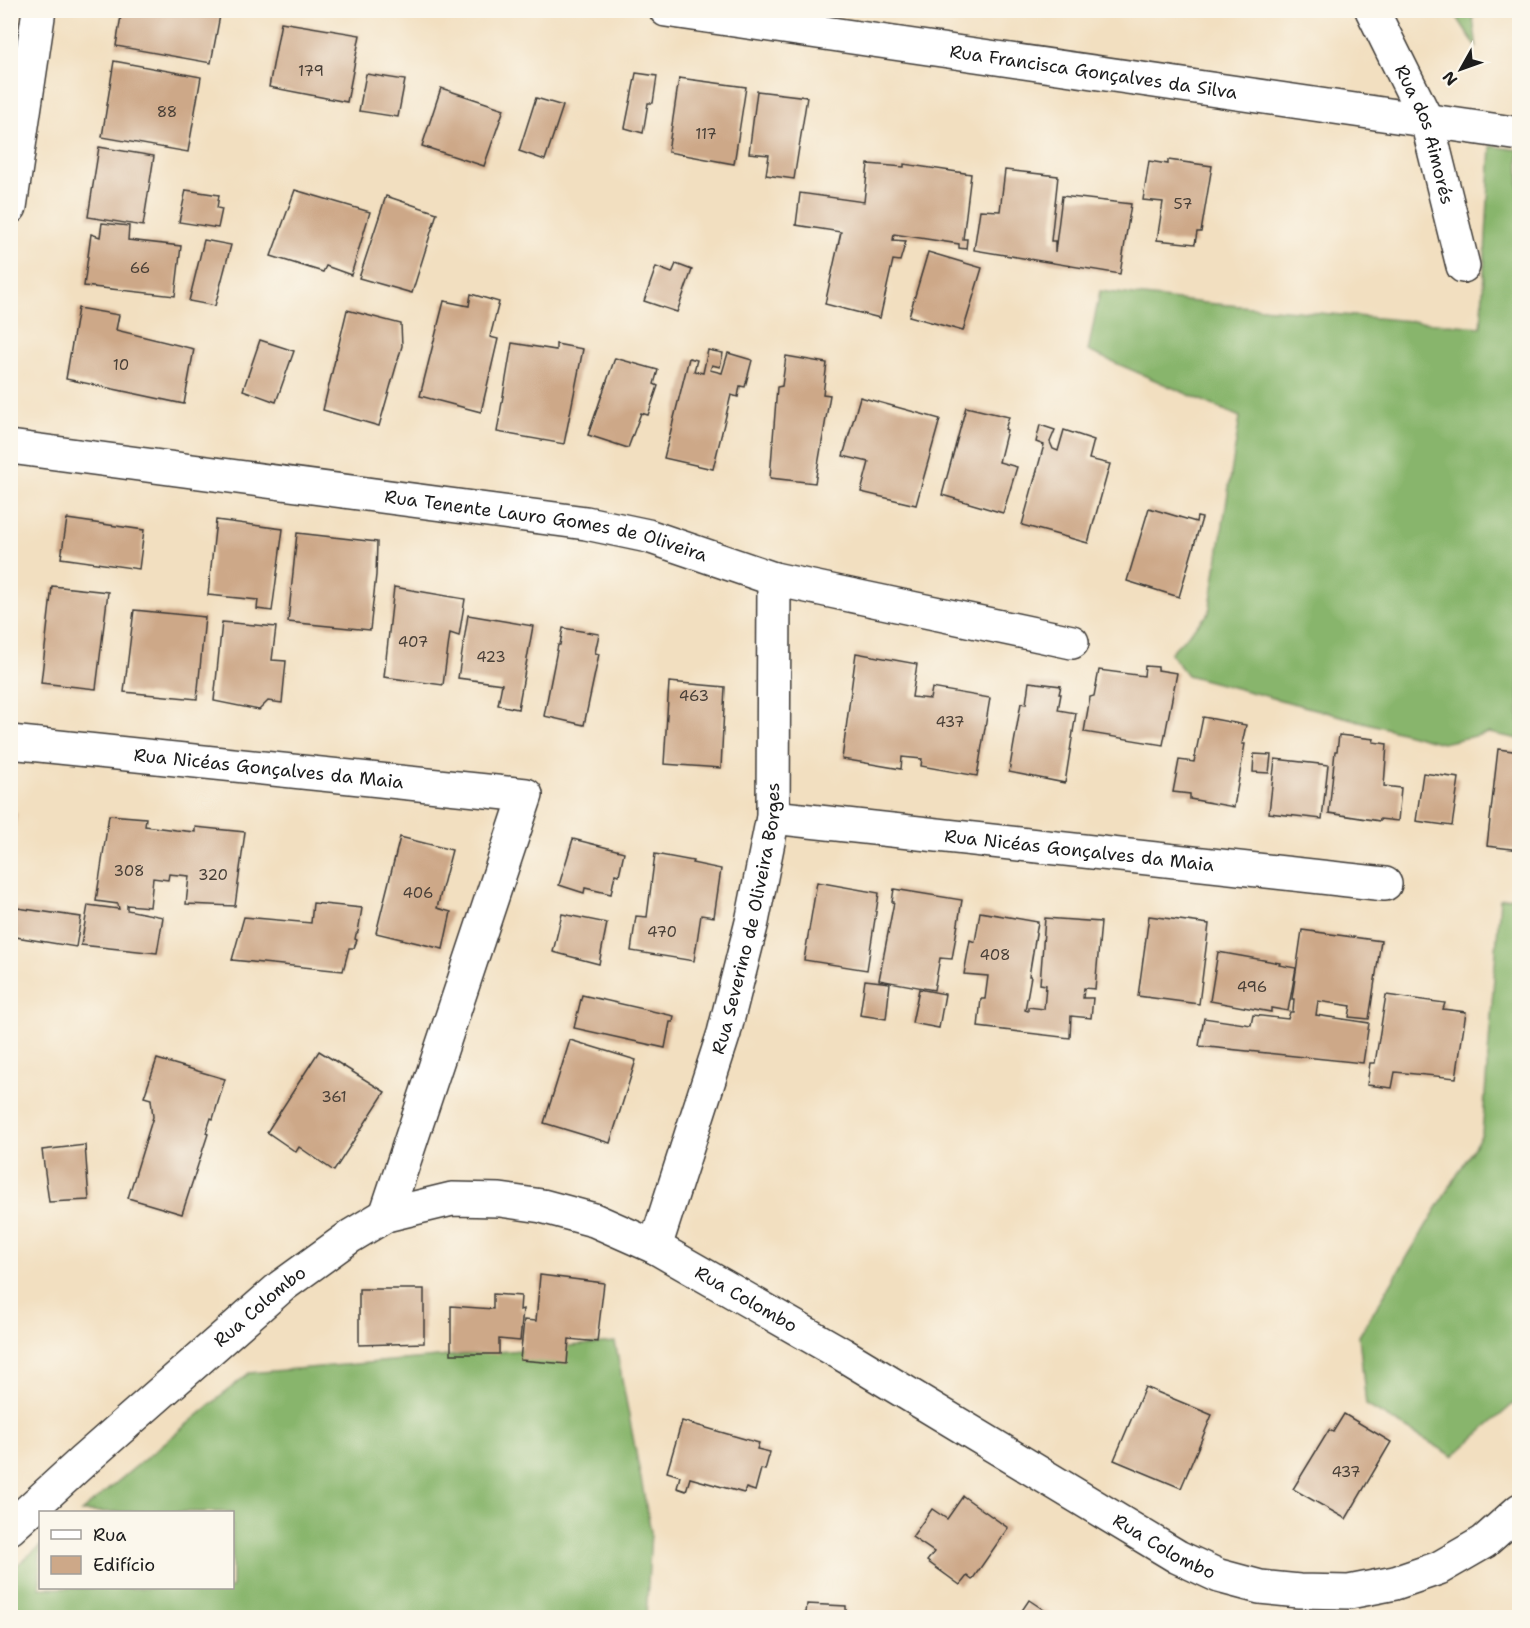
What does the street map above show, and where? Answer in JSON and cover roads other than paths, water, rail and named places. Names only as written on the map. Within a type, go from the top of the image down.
[{"type":"street","points":[[10,207],[39,10]]},
{"type":"street","name":"Rua Francisca Gonçalves da Silva","points":[[666,10],[1520,134]]},
{"type":"street","name":"Rua dos Aimorés","points":[[1372,10],[1426,121],[1463,266]]},
{"type":"street","name":"Rua Tenente Lauro Gomes de Oliveira","points":[[10,447],[586,523],[648,536],[774,579],[1072,642]]},
{"type":"street","name":"Rua Severino de Oliveira Borges","points":[[655,1247],[724,1033],[752,922],[774,817],[774,579]]},
{"type":"street","name":"Rua Nicéas Gonçalves da Maia","points":[[10,742],[526,795],[386,1215]]},
{"type":"street","name":"Rua Nicéas Gonçalves da Maia","points":[[774,817],[1385,884]]},
{"type":"street","name":"Rua Colombo","points":[[10,1527],[282,1286],[351,1236],[386,1215],[452,1199],[500,1200],[543,1206],[594,1220],[655,1247],[842,1354],[1178,1557],[1219,1576],[1260,1587],[1299,1591],[1349,1592],[1395,1583],[1439,1568],[1484,1542],[1520,1510]]}]
